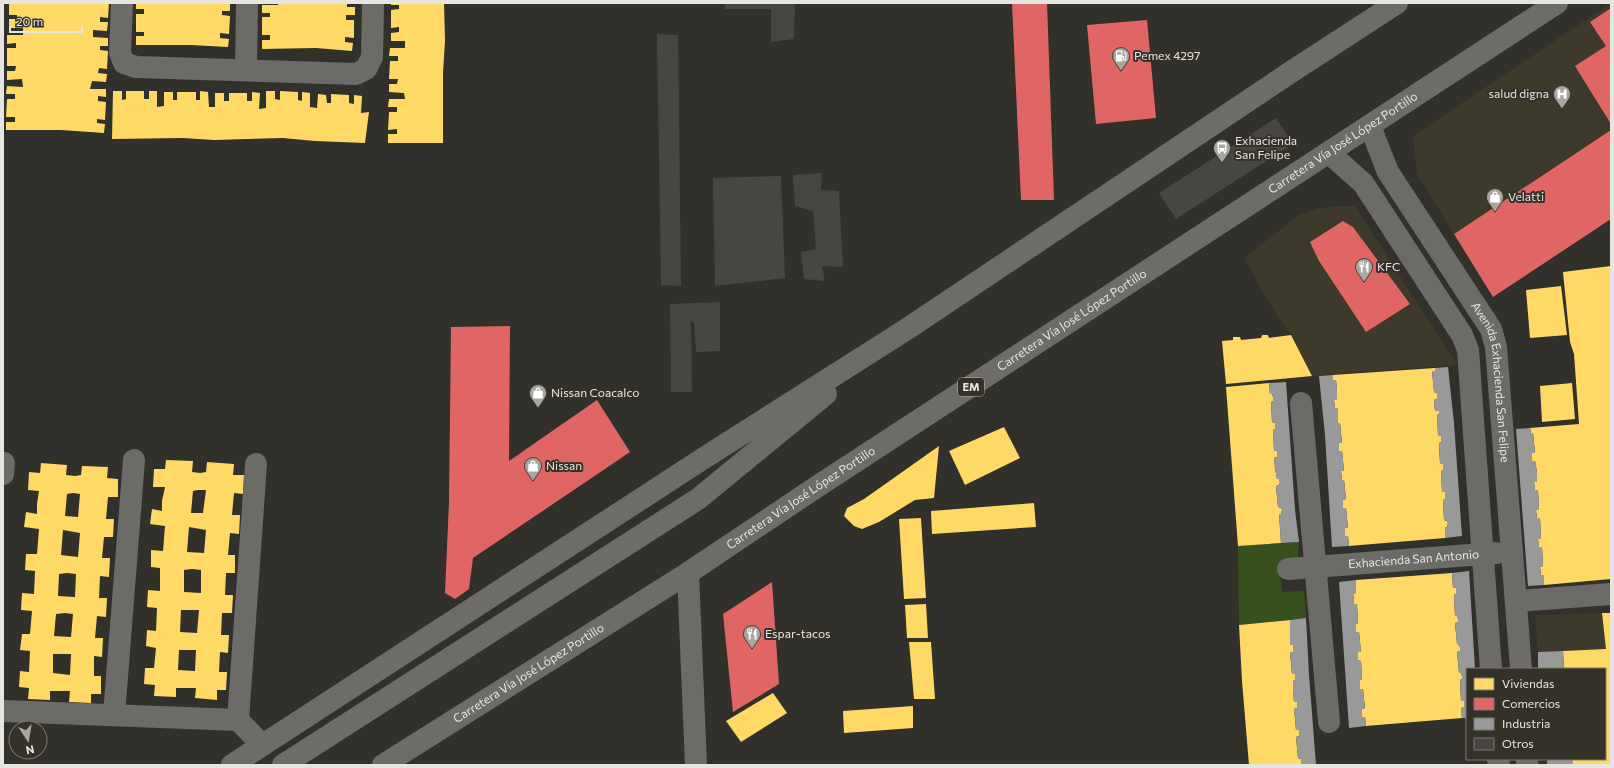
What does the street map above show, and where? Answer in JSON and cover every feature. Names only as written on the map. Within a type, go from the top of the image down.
[{"type":"main road","points":[[232,765],[704,458],[907,329],[1396,3]]},
{"type":"main road","name":"Carretera Vía José López Portillo","points":[[383,765],[688,573],[1557,3]]},
{"type":"main road","points":[[283,765],[698,499],[907,329]]},
{"type":"street","points":[[122,3],[120,53],[124,62],[136,67],[356,74],[366,69],[372,57],[373,3]]},
{"type":"street","points":[[246,70],[247,3]]},
{"type":"street","name":"Avenida Exhacienda San Felipe","points":[[1370,126],[1388,172],[1491,329],[1496,347],[1498,364],[1521,668]]},
{"type":"street","name":"Avenida Exhacienda San Felipe","points":[[1329,153],[1363,183],[1462,335],[1468,350],[1491,668]]},
{"type":"street","points":[[1301,403],[1329,722]]},
{"type":"street","points":[[114,715],[134,460]]},
{"type":"street","points":[[238,720],[256,464]]},
{"type":"street","name":"Exhacienda San Antonio","points":[[1288,569],[1512,551]]},
{"type":"street","points":[[688,573],[696,765]]},
{"type":"street","points":[[1516,601],[1611,594]]},
{"type":"street","points":[[3,711],[238,720],[262,745]]},
{"type":"shaded area","points":[[1611,3],[1611,219],[1493,297],[1417,174],[1413,136]]},
{"type":"shaded area","points":[[1355,206],[1457,365],[1312,376],[1291,335],[1274,311],[1244,258],[1299,215],[1320,208]]},
{"type":"shaded area","points":[[1602,613],[1606,649],[1538,652],[1535,615]]},
{"type":"green space","points":[[1299,542],[1298,560],[1279,565],[1282,592],[1304,591],[1306,618],[1239,625],[1238,546]]},
{"type":"building: Viviendas","points":[[9,3],[109,3],[108,18],[100,17],[100,22],[108,22],[107,31],[93,30],[93,37],[108,38],[108,46],[100,46],[100,50],[108,51],[107,69],[99,68],[98,73],[107,74],[106,82],[92,81],[90,89],[106,89],[106,97],[98,96],[98,101],[106,102],[105,120],[97,119],[97,123],[105,124],[104,133],[61,130],[6,130],[6,122],[15,122],[15,117],[6,117],[7,99],[15,99],[15,94],[6,94],[7,86],[23,87],[22,79],[7,80],[7,71],[15,71],[16,66],[7,66],[7,48],[16,48],[16,43],[7,44],[7,35],[23,35],[23,28],[9,28],[9,19],[17,19],[17,15],[9,15]]},
{"type":"building: Viviendas","points":[[136,3],[230,3],[230,11],[222,11],[222,15],[230,16],[229,34],[220,33],[220,38],[229,39],[228,47],[136,45],[136,36],[144,36],[144,32],[136,32],[136,14],[144,14],[144,9],[136,9]]},
{"type":"building: Viviendas","points":[[278,3],[347,3],[347,7],[355,7],[355,15],[346,15],[346,20],[354,20],[354,38],[345,37],[345,42],[353,43],[352,51],[316,48],[262,49],[262,40],[270,40],[270,35],[262,35],[262,17],[270,17],[270,13],[262,13],[262,5],[278,5]]},
{"type":"building: Viviendas","points":[[391,3],[444,3],[445,41],[443,73],[443,143],[388,143],[388,134],[397,134],[397,129],[388,130],[389,112],[397,112],[397,107],[388,107],[389,99],[405,99],[404,93],[389,92],[389,84],[397,84],[398,79],[389,79],[390,61],[398,61],[398,56],[389,56],[390,48],[405,48],[405,41],[391,41],[391,33],[399,32],[399,27],[391,28],[391,10],[399,9],[399,5],[391,5]]},
{"type":"building: Viviendas","points":[[113,91],[122,91],[122,100],[126,99],[126,91],[144,91],[144,99],[149,99],[149,91],[157,91],[157,107],[164,106],[164,92],[173,92],[173,100],[177,100],[177,92],[196,92],[196,100],[200,100],[200,91],[208,92],[209,107],[215,107],[215,93],[224,93],[224,101],[229,101],[229,93],[247,93],[247,101],[252,101],[252,92],[260,93],[259,109],[266,108],[266,91],[275,91],[275,99],[280,100],[280,91],[298,92],[298,100],[302,101],[302,92],[310,93],[310,107],[317,108],[318,94],[326,95],[327,103],[331,103],[331,94],[349,95],[349,103],[354,104],[354,95],[362,96],[361,113],[369,112],[365,143],[283,138],[214,140],[183,138],[112,139]]},
{"type":"building: Viviendas","points":[[1611,266],[1611,579],[1544,585],[1544,575],[1541,575],[1540,567],[1543,566],[1542,547],[1539,547],[1538,539],[1541,538],[1540,518],[1537,519],[1536,510],[1539,509],[1538,490],[1535,490],[1534,482],[1537,482],[1537,472],[1535,461],[1532,461],[1532,453],[1535,453],[1533,433],[1531,433],[1530,428],[1579,424],[1574,354],[1570,342],[1563,272]]},
{"type":"building: Viviendas","points":[[1561,286],[1567,335],[1530,338],[1526,290]]},
{"type":"building: Viviendas","points":[[1262,335],[1268,335],[1269,338],[1291,335],[1312,376],[1226,384],[1222,341],[1233,340],[1233,337],[1240,337],[1241,340],[1261,338]]},
{"type":"building: Viviendas","points":[[1435,368],[1435,371],[1432,371],[1434,392],[1437,393],[1437,399],[1434,400],[1435,411],[1439,411],[1439,414],[1437,414],[1438,435],[1441,436],[1441,442],[1439,443],[1440,463],[1443,464],[1443,470],[1441,471],[1442,492],[1445,492],[1445,499],[1443,500],[1444,520],[1448,523],[1447,527],[1445,528],[1445,538],[1349,546],[1348,536],[1345,536],[1345,528],[1348,528],[1346,508],[1343,508],[1343,500],[1346,499],[1344,480],[1342,480],[1341,471],[1344,471],[1342,451],[1339,451],[1339,443],[1342,443],[1340,423],[1338,423],[1338,408],[1335,408],[1334,400],[1337,400],[1337,390],[1336,380],[1333,380],[1333,375]]},
{"type":"building: Viviendas","points":[[1269,383],[1270,394],[1272,394],[1273,397],[1273,401],[1271,402],[1272,422],[1275,423],[1275,429],[1273,430],[1274,451],[1277,451],[1277,457],[1274,458],[1275,468],[1277,479],[1279,479],[1280,482],[1279,485],[1276,486],[1278,507],[1282,510],[1281,514],[1279,514],[1281,543],[1238,546],[1226,387]]},
{"type":"building: Viviendas","points":[[1572,383],[1575,419],[1542,422],[1540,386]]},
{"type":"building: Viviendas","points":[[1004,427],[1020,458],[965,485],[949,451]]},
{"type":"building: Viviendas","points":[[939,446],[934,498],[915,500],[879,522],[862,529],[854,526],[844,516],[847,508],[864,499]]},
{"type":"building: Viviendas","points":[[166,460],[193,461],[192,472],[200,473],[206,472],[207,462],[234,464],[233,475],[244,475],[243,494],[234,493],[232,515],[240,515],[239,534],[230,533],[228,555],[235,555],[235,573],[226,573],[225,595],[233,595],[232,613],[222,613],[221,635],[229,635],[228,653],[220,652],[219,672],[227,672],[226,690],[217,690],[217,700],[195,698],[196,688],[176,688],[176,697],[154,696],[155,685],[144,684],[145,668],[154,668],[156,648],[146,646],[147,630],[156,631],[157,608],[147,607],[148,590],[160,591],[160,568],[151,567],[151,550],[163,551],[165,526],[150,524],[152,509],[162,511],[162,501],[165,487],[153,487],[154,469],[165,469]],"holes":[[[206,490],[203,513],[191,513],[193,491]],[[189,527],[206,530],[204,553],[187,552]],[[184,570],[201,570],[201,593],[184,592]],[[181,610],[199,610],[197,633],[180,632]],[[179,650],[196,650],[195,671],[178,670]]]},
{"type":"building: Viviendas","points":[[41,463],[67,465],[66,475],[75,476],[81,475],[82,466],[108,467],[107,478],[118,479],[118,497],[108,497],[106,519],[114,519],[113,537],[104,537],[102,558],[110,558],[109,577],[100,576],[99,598],[107,598],[106,617],[97,616],[95,638],[103,638],[102,657],[94,656],[94,676],[101,676],[101,694],[91,694],[91,703],[69,702],[70,691],[50,691],[50,700],[28,699],[29,688],[19,687],[20,671],[29,672],[30,651],[20,650],[22,634],[30,634],[32,611],[21,610],[22,593],[34,594],[35,571],[25,570],[26,554],[37,554],[39,529],[24,527],[26,512],[37,514],[39,491],[28,490],[29,472],[40,473]],"holes":[[[67,494],[80,494],[78,517],[65,516]],[[63,530],[80,533],[78,557],[61,555]],[[59,574],[76,574],[75,597],[58,596]],[[56,614],[73,614],[71,637],[54,636]],[[53,654],[71,654],[70,675],[53,673]]]},
{"type":"building: Viviendas","points":[[1034,503],[1036,527],[932,534],[931,511]]},
{"type":"building: Viviendas","points":[[921,518],[926,598],[904,599],[899,519]]},
{"type":"building: Viviendas","points":[[1452,573],[1453,588],[1456,588],[1456,594],[1454,595],[1455,616],[1457,616],[1458,622],[1455,623],[1457,644],[1460,647],[1460,651],[1457,652],[1459,673],[1461,673],[1462,676],[1462,679],[1460,680],[1461,701],[1464,701],[1464,707],[1461,708],[1462,718],[1366,726],[1365,717],[1362,717],[1362,709],[1365,709],[1363,689],[1360,689],[1360,680],[1362,680],[1361,661],[1358,660],[1358,652],[1361,652],[1359,632],[1356,632],[1356,624],[1358,623],[1357,604],[1354,604],[1353,594],[1356,593],[1356,580]]},
{"type":"building: Viviendas","points":[[926,604],[928,638],[907,638],[905,605]]},
{"type":"building: Viviendas","points":[[1602,613],[1611,613],[1611,765],[1573,765],[1573,760],[1606,760],[1606,668],[1564,668],[1563,651],[1606,649]]},
{"type":"building: Viviendas","points":[[1290,620],[1290,645],[1293,645],[1293,652],[1290,653],[1292,674],[1295,674],[1293,691],[1294,702],[1297,702],[1297,708],[1294,709],[1296,730],[1299,730],[1299,736],[1296,737],[1298,758],[1301,759],[1301,765],[1249,765],[1239,625]]},
{"type":"building: Viviendas","points":[[909,642],[931,642],[935,699],[914,699]]},
{"type":"building: Viviendas","points":[[773,693],[787,713],[741,742],[726,721]]},
{"type":"building: Viviendas","points":[[913,706],[913,728],[844,733],[843,711]]},
{"type":"building: Comercios","points":[[1012,3],[1047,3],[1054,200],[1021,200]]},
{"type":"building: Comercios","points":[[1611,8],[1611,124],[1575,66],[1606,46],[1590,22]]},
{"type":"building: Comercios","name":"Pemex 4297","points":[[1147,20],[1156,118],[1096,124],[1087,25]]},
{"type":"building: Comercios","points":[[1611,130],[1611,219],[1493,297],[1454,234]]},
{"type":"building: Comercios","name":"KFC","points":[[1343,221],[1353,227],[1410,304],[1366,332],[1319,261],[1310,242]]},
{"type":"building: Comercios","points":[[510,326],[509,461],[597,400],[630,452],[473,558],[469,589],[455,599],[445,593],[449,502],[451,327]]},
{"type":"building: Comercios","name":"Espar-tacos","points":[[772,582],[779,684],[733,712],[723,614]]},
{"type":"building: Industria","points":[[1448,367],[1454,423],[1462,536],[1445,538],[1445,528],[1447,527],[1448,523],[1444,520],[1443,500],[1445,499],[1445,492],[1442,492],[1441,471],[1443,470],[1443,464],[1440,463],[1439,443],[1441,442],[1441,436],[1438,435],[1437,414],[1439,414],[1439,411],[1435,411],[1434,400],[1437,399],[1437,393],[1434,392],[1432,371],[1435,371],[1435,368]]},
{"type":"building: Industria","points":[[1333,375],[1333,380],[1336,380],[1337,390],[1337,400],[1334,400],[1335,408],[1338,408],[1338,423],[1340,423],[1342,443],[1339,443],[1339,451],[1342,451],[1344,471],[1341,471],[1342,480],[1344,480],[1346,499],[1343,500],[1343,508],[1346,508],[1348,528],[1345,528],[1345,536],[1348,536],[1349,546],[1332,547],[1325,435],[1319,376]]},
{"type":"building: Industria","points":[[1286,382],[1295,510],[1299,542],[1281,543],[1279,514],[1281,514],[1282,510],[1278,507],[1276,486],[1279,485],[1280,482],[1279,479],[1277,479],[1275,468],[1274,458],[1277,457],[1277,451],[1274,451],[1273,430],[1275,429],[1275,423],[1272,422],[1271,402],[1273,401],[1273,397],[1272,394],[1270,394],[1269,383]]},
{"type":"building: Industria","points":[[1530,428],[1531,433],[1533,433],[1535,453],[1532,453],[1532,461],[1535,461],[1537,472],[1537,482],[1534,482],[1535,490],[1538,490],[1539,509],[1536,510],[1537,519],[1540,518],[1541,538],[1538,539],[1539,547],[1542,547],[1543,566],[1540,567],[1541,575],[1544,575],[1544,585],[1528,586],[1516,429]]},
{"type":"building: Industria","points":[[1469,571],[1475,668],[1466,668],[1466,718],[1462,718],[1461,708],[1464,707],[1464,701],[1461,701],[1460,680],[1462,679],[1462,676],[1461,673],[1459,673],[1457,652],[1460,651],[1460,647],[1457,644],[1455,623],[1458,622],[1457,616],[1455,616],[1454,595],[1456,594],[1456,588],[1453,588],[1452,573]]},
{"type":"building: Industria","points":[[1356,580],[1356,593],[1353,594],[1354,604],[1357,604],[1358,623],[1356,624],[1356,632],[1359,632],[1361,652],[1358,652],[1358,660],[1361,661],[1362,680],[1360,680],[1360,689],[1363,689],[1365,709],[1362,709],[1362,717],[1365,717],[1366,726],[1349,728],[1339,582]]},
{"type":"building: Industria","points":[[1306,618],[1316,765],[1301,765],[1301,759],[1298,758],[1296,737],[1299,736],[1299,730],[1296,730],[1294,709],[1297,708],[1297,702],[1294,702],[1293,691],[1295,674],[1292,674],[1290,653],[1293,652],[1293,645],[1290,645],[1290,620]]},
{"type":"building: Industria","points":[[1563,651],[1564,668],[1538,668],[1538,652]]},
{"type":"building: Industria","points":[[1547,760],[1573,760],[1573,765],[1547,765]]},
{"type":"building: Otros","points":[[725,3],[795,3],[794,39],[771,42],[771,9],[725,9]]},
{"type":"building: Otros","points":[[657,34],[678,35],[681,286],[661,285]]},
{"type":"building: Otros","points":[[1276,118],[1293,144],[1176,219],[1159,193]]},
{"type":"building: Otros","points":[[822,173],[821,190],[839,191],[843,267],[822,266],[825,281],[804,279],[801,252],[816,249],[813,211],[795,206],[793,175]]},
{"type":"building: Otros","points":[[781,176],[785,278],[715,286],[713,178]]},
{"type":"building: Otros","points":[[720,302],[720,351],[696,352],[694,322],[691,322],[692,392],[671,392],[670,304]]},
{"type":"place","name":"Pemex 4297","points":[[1121,71]]},
{"type":"place","name":"salud digna","points":[[1562,109]]},
{"type":"place","name":"Exhacienda San Felipe","points":[[1222,163]]},
{"type":"place","name":"Velatti","points":[[1495,212]]},
{"type":"place","name":"KFC","points":[[1364,282]]},
{"type":"place","name":"Nissan Coacalco","points":[[538,408]]},
{"type":"place","name":"Nissan","points":[[533,481]]},
{"type":"place","name":"Espar-tacos","points":[[752,649]]}]
